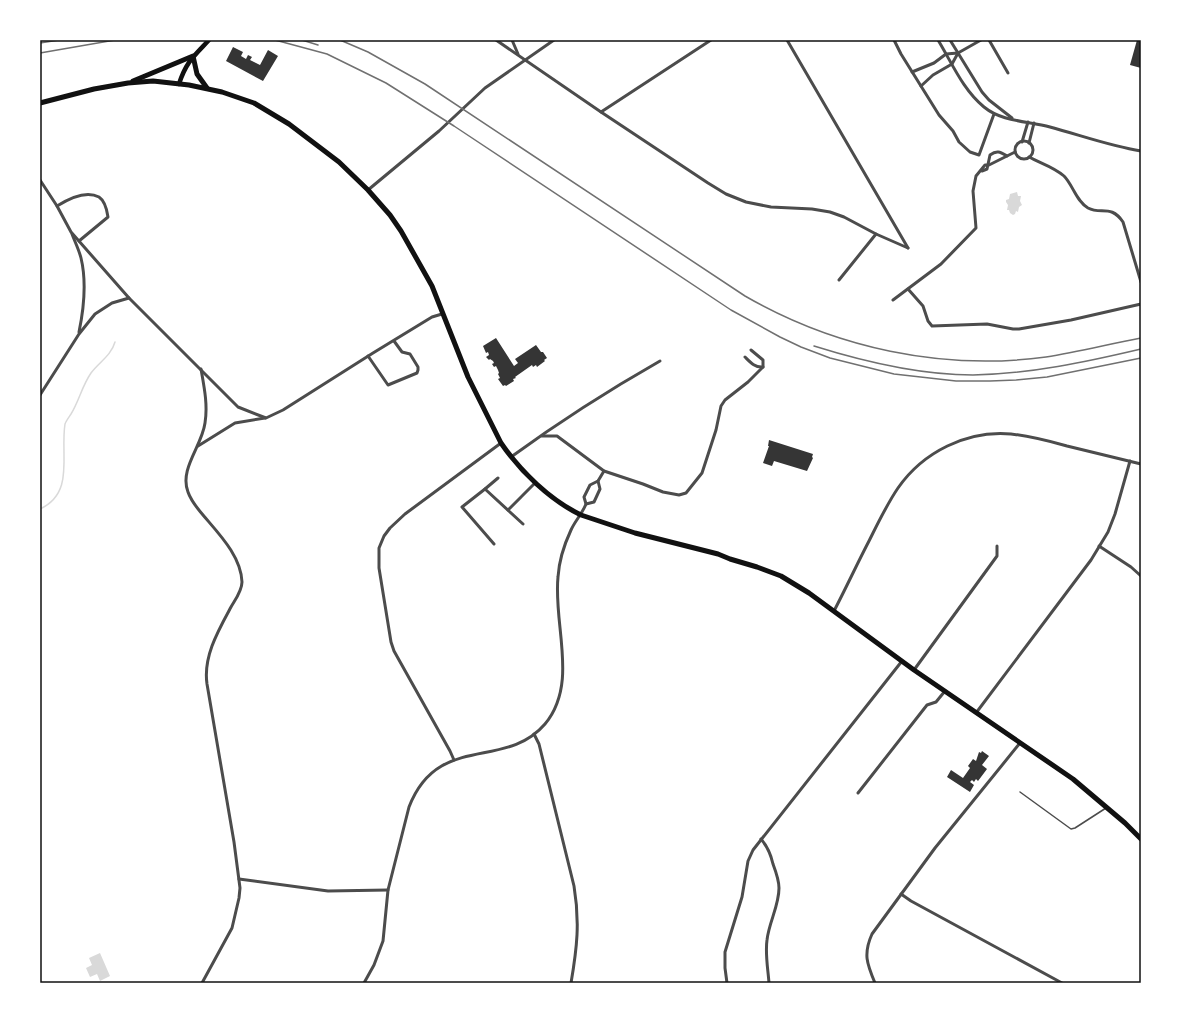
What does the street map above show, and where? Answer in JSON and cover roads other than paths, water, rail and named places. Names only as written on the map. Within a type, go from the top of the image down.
[{"type":"highway","points":[[128,83],[193,56],[197,74],[207,88]]},
{"type":"highway","points":[[40,103],[94,89],[128,83],[153,81],[207,88],[222,92],[254,103],[288,123],[339,162],[368,190],[390,215],[408,243],[432,286],[468,377],[501,443],[535,483],[573,511],[581,515],[635,533],[718,554],[770,571],[789,580],[976,714],[1073,779],[1126,823],[1141,839]]},
{"type":"main road","points":[[179,84],[187,65],[193,56],[205,42],[209,40]]},
{"type":"street","points":[[496,40],[501,41],[524,60],[726,194],[746,202],[771,207],[812,209],[830,212],[844,217],[876,234],[908,248],[787,40]]},
{"type":"street","points":[[512,40],[518,54]]},
{"type":"street","points":[[368,190],[439,130],[485,88],[554,40]]},
{"type":"street","points":[[601,112],[710,40]]},
{"type":"street","points":[[894,40],[939,115],[953,131],[958,142],[973,153],[979,155],[994,114]]},
{"type":"street","points":[[938,40],[966,88],[975,98],[994,114],[1141,151]]},
{"type":"street","points":[[950,40],[982,92],[1013,119]]},
{"type":"street","points":[[912,72],[932,64],[946,54],[958,53],[981,40]]},
{"type":"street","points":[[989,40],[1008,73]]},
{"type":"street","points":[[921,86],[933,75],[952,64],[958,53]]},
{"type":"street","points":[[1022,142],[1028,122]]},
{"type":"street","points":[[1029,157],[1032,150],[1029,143],[1034,123]]},
{"type":"street","points":[[893,300],[941,264],[976,228],[973,191],[976,176],[985,165],[989,165],[1015,152],[1017,144],[1022,142],[1029,143]]},
{"type":"street","points":[[989,165],[990,155],[994,152],[999,151],[1007,156]]},
{"type":"street","points":[[1015,152],[1020,158],[1029,157],[1053,168],[1063,176],[1081,202],[1088,208],[1093,210],[1108,210],[1118,216],[1123,222],[1141,282]]},
{"type":"street","points":[[40,180],[71,232],[81,256],[84,277],[83,314],[79,334]]},
{"type":"street","points":[[56,206],[85,194],[99,197],[106,205],[108,216],[80,241]]},
{"type":"street","points":[[71,232],[129,298],[238,407],[266,418]]},
{"type":"street","points":[[839,280],[876,234]]},
{"type":"street","points":[[908,289],[923,306],[928,321],[932,326],[987,324],[1019,329],[1047,325],[1141,304]]},
{"type":"street","points":[[40,395],[89,320],[101,309],[112,303],[129,298]]},
{"type":"street","points":[[198,446],[235,422],[266,418],[283,410],[432,317],[442,314]]},
{"type":"street","points":[[368,356],[388,385],[417,373],[418,367],[410,354],[402,352],[394,340]]},
{"type":"street","points":[[542,436],[558,436],[604,472],[663,492],[679,495],[686,493],[702,473],[724,400],[748,382],[762,367],[763,360],[751,350]]},
{"type":"street","points":[[750,361],[756,354]]},
{"type":"street","points":[[745,357],[759,368],[762,367]]},
{"type":"street","points":[[511,456],[624,382],[660,361]]},
{"type":"street","points":[[201,369],[205,395],[205,424],[198,446],[187,470],[185,482],[193,502],[228,546],[238,567],[242,584],[209,656],[206,668],[215,736],[239,880],[239,898],[232,928],[202,983]]},
{"type":"street","points":[[834,611],[876,527],[898,488],[919,464],[944,447],[976,436],[1009,434],[1036,438],[1141,464]]},
{"type":"street","points":[[454,760],[394,651],[391,642],[379,568],[380,548],[384,536],[405,514],[501,443]]},
{"type":"street","points":[[976,714],[1078,580],[1091,560],[1108,532],[1115,514],[1130,461]]},
{"type":"street","points":[[364,983],[374,965],[383,941],[388,890],[409,807],[414,794],[421,783],[430,773],[454,760],[512,746],[524,741],[544,725],[558,704],[561,692],[563,670],[557,600],[558,576],[565,544],[571,529],[581,515],[586,504],[584,497],[590,485],[598,481],[604,472]]},
{"type":"street","points":[[494,544],[462,507],[498,478]]},
{"type":"street","points":[[586,504],[594,502],[600,489],[598,481]]},
{"type":"street","points":[[508,510],[535,483]]},
{"type":"street","points":[[485,489],[523,524]]},
{"type":"street","points":[[914,670],[997,556],[997,546]]},
{"type":"street","points":[[1099,546],[1131,567],[1141,576]]},
{"type":"street","points":[[727,983],[724,968],[725,952],[742,897],[748,861],[753,850],[902,661]]},
{"type":"street","points":[[858,792],[927,706],[936,702],[945,691]]},
{"type":"street","points":[[534,734],[539,744],[574,886],[577,905],[578,936],[571,983]]},
{"type":"street","points":[[874,983],[866,958],[868,942],[880,922],[938,845],[1020,743]]},
{"type":"street","points":[[761,839],[771,856],[779,888],[778,900],[767,940],[769,983]]},
{"type":"street","points":[[239,880],[328,891],[388,890]]},
{"type":"street","points":[[901,894],[911,901],[1062,983]]},
{"type":"lane","points":[[1020,792],[1071,829],[1075,828],[1107,807]]},
{"type":"waterway","points":[[40,509],[51,502],[58,493],[62,483],[64,472],[65,423],[74,409],[91,373],[111,351],[115,342]]},
{"type":"railway","points":[[40,43],[59,40]]},
{"type":"railway","points":[[40,53],[115,40]]},
{"type":"railway","points":[[275,40],[327,54],[386,83],[454,126],[731,310],[780,337],[830,358],[894,374],[956,381],[1016,380],[1047,377],[1141,358]]},
{"type":"railway","points":[[302,40],[318,45]]},
{"type":"railway","points":[[340,40],[368,52],[425,84],[745,296],[780,314],[815,329],[852,342],[890,351],[929,358],[968,361],[1007,361],[1046,357],[1141,338]]},
{"type":"railway","points":[[814,346],[872,362],[912,370],[933,373],[973,375],[1037,370],[1079,363],[1141,349]]}]
